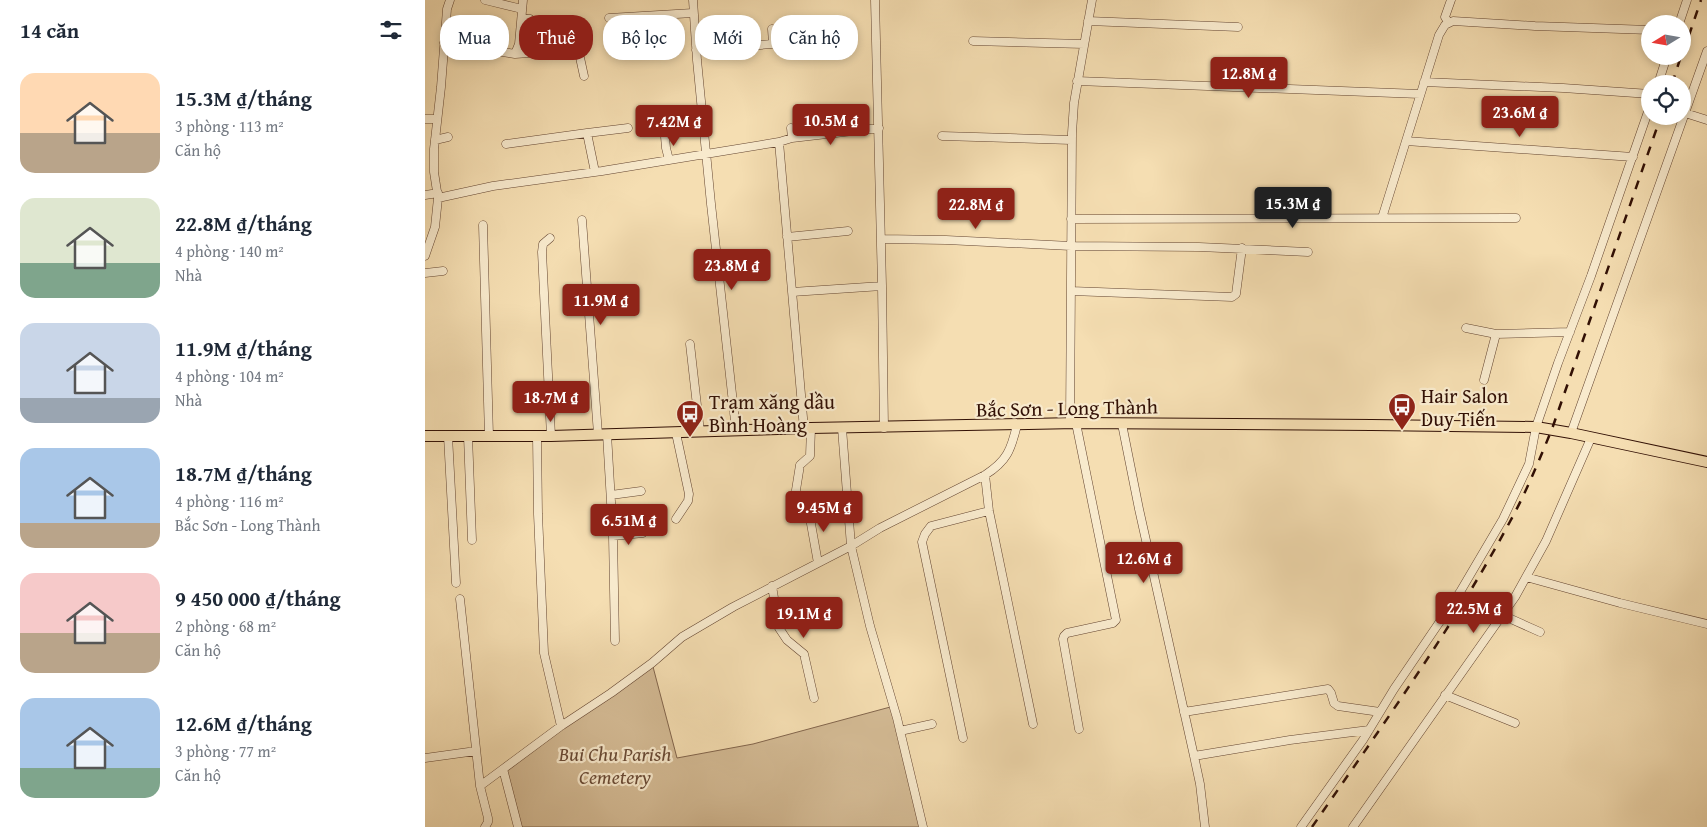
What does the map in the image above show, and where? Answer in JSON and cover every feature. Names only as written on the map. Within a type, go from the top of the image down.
[{"type":"main road","name":"Bắc Sơn - Long Thành","points":[[425,436],[551,436],[807,428],[1073,424],[1372,424],[1536,427],[1707,462]]},
{"type":"street","points":[[448,15],[450,0]]},
{"type":"street","points":[[485,0],[523,9]]},
{"type":"street","points":[[522,15],[523,0]]},
{"type":"street","points":[[693,0],[695,38]]},
{"type":"street","points":[[875,0],[883,286],[884,428]]},
{"type":"street","points":[[1079,729],[1063,637],[1067,633],[1113,623],[1115,620],[1073,424],[1071,140],[1073,102],[1092,0]]},
{"type":"street","points":[[1449,22],[1445,17],[1451,0]]},
{"type":"street","points":[[1682,15],[1687,0]]},
{"type":"street","points":[[659,15],[693,13]]},
{"type":"street","points":[[1088,21],[1238,27]]},
{"type":"street","points":[[1383,218],[1439,35],[1449,22],[1641,30]]},
{"type":"street","points":[[973,41],[1084,44]]},
{"type":"street","points":[[515,54],[519,44]]},
{"type":"street","points":[[509,53],[577,51],[584,76]]},
{"type":"street","points":[[1691,96],[1707,51]]},
{"type":"street","points":[[425,256],[435,227],[438,195],[435,172],[435,140],[442,60]]},
{"type":"street","points":[[697,60],[736,430]]},
{"type":"street","points":[[1077,80],[1421,94]]},
{"type":"street","points":[[1424,82],[1641,93]]},
{"type":"street","points":[[663,114],[669,160]]},
{"type":"street","points":[[1691,115],[1707,120]]},
{"type":"street","points":[[425,119],[437,119]]},
{"type":"street","points":[[1301,827],[1369,730],[1460,592],[1503,519],[1529,464],[1536,427],[1644,125]]},
{"type":"street","points":[[1571,433],[1681,125]]},
{"type":"street","points":[[506,144],[628,128]]},
{"type":"street","points":[[791,128],[792,138]]},
{"type":"street","points":[[425,195],[438,195],[595,172],[779,142],[792,138],[879,128]]},
{"type":"street","points":[[587,133],[595,172]]},
{"type":"street","points":[[942,136],[1071,140]]},
{"type":"street","points":[[435,140],[448,137]]},
{"type":"street","points":[[1406,141],[1633,157]]},
{"type":"street","points":[[779,142],[792,292],[810,456],[800,465],[796,490]]},
{"type":"street","points":[[1071,219],[1516,218]]},
{"type":"street","points":[[583,220],[603,434],[611,495],[615,641]]},
{"type":"street","points":[[483,225],[489,436]]},
{"type":"street","points":[[787,237],[848,231]]},
{"type":"street","points":[[550,238],[543,244],[542,252],[551,436]]},
{"type":"street","points":[[881,239],[1071,246],[1242,248],[1308,252]]},
{"type":"street","points":[[1071,291],[1232,297],[1238,286],[1242,248]]},
{"type":"street","points":[[425,273],[443,270]]},
{"type":"street","points":[[792,292],[883,286]]},
{"type":"street","points":[[1466,328],[1496,334],[1570,332]]},
{"type":"street","points":[[1484,380],[1496,334]]},
{"type":"street","points":[[690,344],[700,432]]},
{"type":"street","points":[[1122,424],[1194,756],[1205,827]]},
{"type":"street","points":[[480,786],[561,726],[611,694],[682,637],[772,586],[851,546],[880,528],[985,475],[998,466],[1008,455],[1017,426]]},
{"type":"street","points":[[842,428],[851,546],[869,626],[901,731],[923,827]]},
{"type":"street","points":[[676,433],[689,494],[688,501],[676,519]]},
{"type":"street","points":[[449,436],[456,582]]},
{"type":"street","points":[[468,436],[472,540]]},
{"type":"street","points":[[537,436],[543,653],[561,726]]},
{"type":"street","points":[[1353,827],[1515,596],[1549,533],[1591,438]]},
{"type":"street","points":[[985,475],[989,511],[1033,724]]},
{"type":"street","points":[[611,495],[641,491]]},
{"type":"street","points":[[808,507],[818,563]]},
{"type":"street","points":[[963,738],[921,542],[931,526],[989,511]]},
{"type":"street","points":[[613,536],[643,533]]},
{"type":"street","points":[[1526,577],[1629,606],[1707,624]]},
{"type":"street","points":[[772,586],[779,628],[787,640],[804,654],[814,698]]},
{"type":"street","points":[[460,599],[480,786],[488,818],[485,827]]},
{"type":"street","points":[[1502,615],[1540,632]]},
{"type":"street","points":[[1184,712],[1328,689],[1334,703],[1338,706],[1380,712]]},
{"type":"street","points":[[1445,695],[1515,723]]},
{"type":"street","points":[[901,731],[932,724]]},
{"type":"street","points":[[1194,756],[1290,740],[1369,730]]},
{"type":"street","points":[[425,758],[476,751]]},
{"type":"street","points":[[503,769],[518,827]]},
{"type":"green space","name":"Bui Chu Parish Cemetery","points":[[652,663],[677,758],[753,744],[894,706],[922,827],[518,827],[503,769]]},
{"type":"railway","points":[[1691,29],[1701,0]]},
{"type":"railway","points":[[1675,75],[1678,65]]},
{"type":"railway","points":[[1312,827],[1442,636],[1491,557],[1534,473],[1552,429],[1658,125]]},
{"type":"place","name":"Hair Salon Duy Tiến","points":[[1402,431]]},
{"type":"place","name":"Trạm xăng dầu Bình Hoàng","points":[[690,438]]}]
